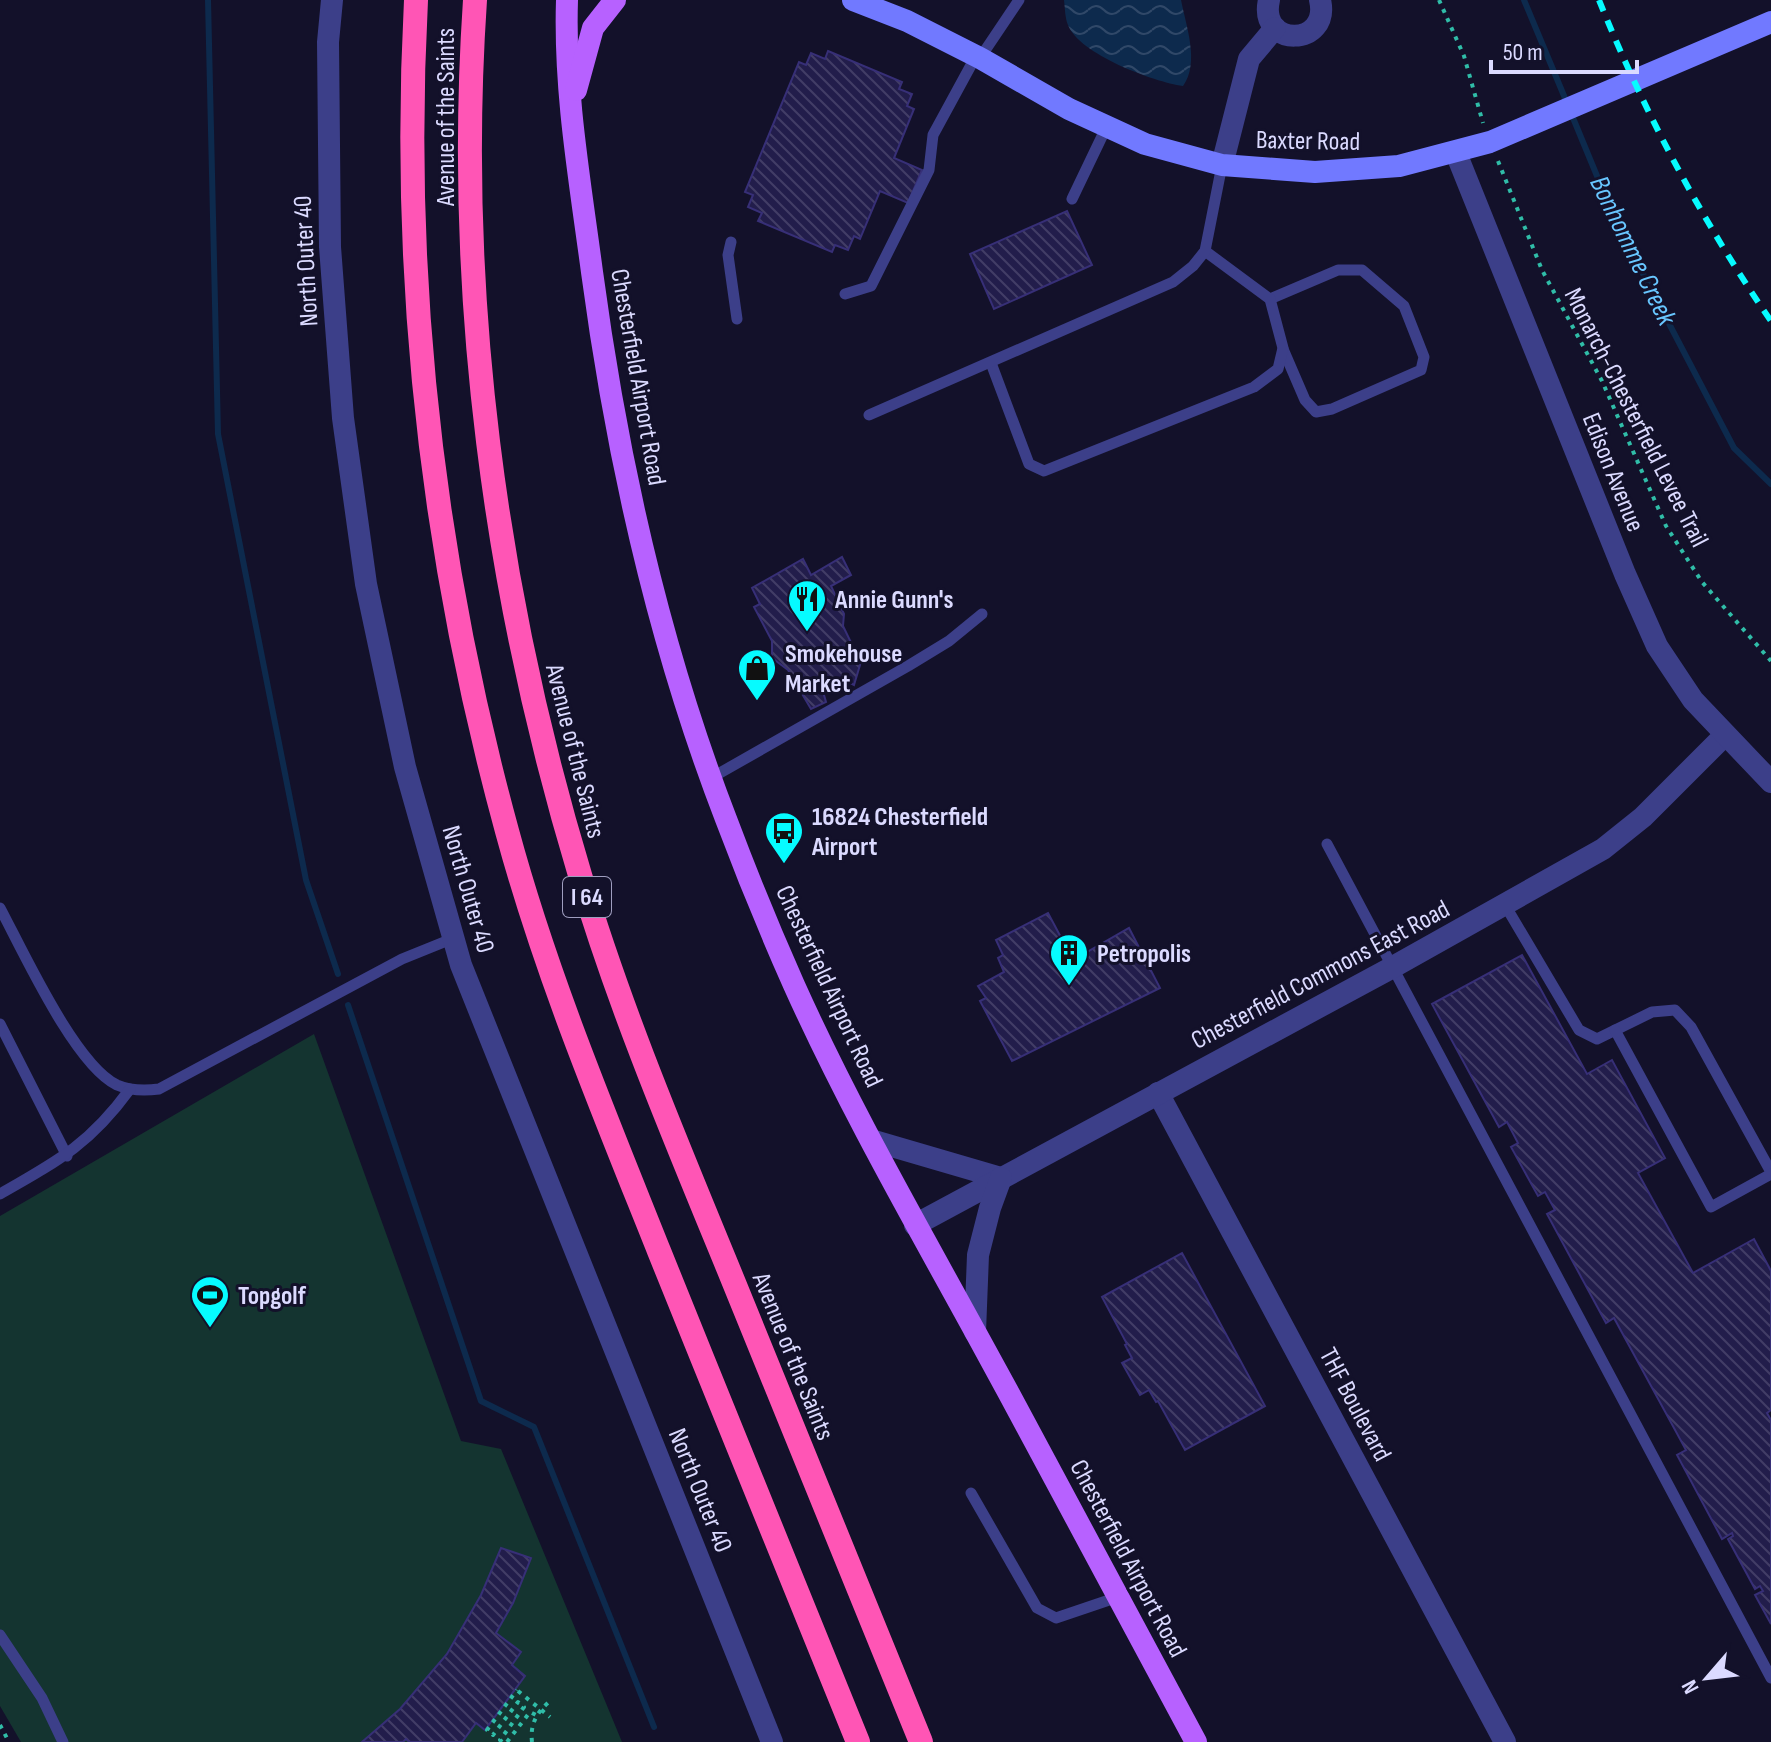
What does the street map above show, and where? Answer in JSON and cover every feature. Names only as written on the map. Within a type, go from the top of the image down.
[{"type":"highway","name":"Avenue of the Saints","points":[[416,0],[413,191],[426,408],[458,621],[507,834],[586,1067],[858,1742]]},
{"type":"highway","name":"Avenue of the Saints","points":[[475,0],[471,166],[483,381],[512,598],[542,738],[580,877],[627,1015],[921,1742]]},
{"type":"main road","name":"Chesterfield Airport Road","points":[[567,0],[570,115],[600,331],[622,458],[656,606],[711,778],[795,986],[871,1140],[1196,1742]]},
{"type":"main road","points":[[570,115],[593,28],[615,0]]},
{"type":"main road","name":"Baxter Road","points":[[853,0],[907,21],[1106,128],[1145,144],[1222,165],[1267,170],[1354,171],[1399,166],[1456,153],[1762,26]]},
{"type":"main road","points":[[1762,26],[1771,4]]},
{"type":"street","name":"North Outer 40","points":[[332,0],[328,42],[330,247],[343,418],[366,584],[405,767],[467,980],[772,1742]]},
{"type":"street","points":[[1269,0],[1268,13],[1275,28],[1289,36],[1306,34],[1318,23],[1320,0]]},
{"type":"street","points":[[1222,165],[1249,59],[1275,28]]},
{"type":"street","name":"Edison Avenue","points":[[1456,153],[1652,635],[1674,675],[1725,735],[1771,782]]},
{"type":"street","name":"Chesterfield Commons East Road","points":[[915,1225],[1393,967],[1603,849],[1643,817],[1725,735]]},
{"type":"street","name":"THF Boulevard","points":[[1158,1093],[1505,1742]]},
{"type":"street","points":[[871,1140],[1001,1178],[978,1255],[975,1332]]},
{"type":"lane","points":[[845,294],[871,286],[929,170],[933,135],[978,57],[1019,0]]},
{"type":"lane","points":[[1072,199],[1106,128]]},
{"type":"lane","points":[[869,415],[1173,282],[1193,266],[1205,251],[1222,165]]},
{"type":"lane","points":[[731,242],[728,255],[737,319]]},
{"type":"lane","points":[[1205,251],[1270,299],[1283,348],[1305,400],[1316,412],[1332,409],[1421,370],[1424,357],[1404,306],[1362,270],[1338,270],[1270,299]]},
{"type":"lane","points":[[991,363],[1029,464],[1044,471],[1254,387],[1278,369],[1283,348]]},
{"type":"lane","points":[[711,778],[949,641],[982,614]]},
{"type":"lane","points":[[1327,844],[1771,1678]]},
{"type":"lane","points":[[1505,905],[1579,1030],[1597,1039],[1615,1030],[1652,1012],[1675,1010],[1691,1027],[1771,1173],[1711,1207],[1615,1030]]},
{"type":"lane","points":[[0,908],[86,1060],[115,1084],[138,1091],[159,1089],[357,982],[454,938]]},
{"type":"lane","points":[[0,1024],[67,1156]]},
{"type":"lane","points":[[0,1194],[67,1156],[95,1131],[130,1089]]},
{"type":"lane","points":[[971,1493],[1037,1608],[1056,1618],[1118,1597]]},
{"type":"lane","points":[[0,1635],[42,1698],[63,1742]]},
{"type":"path","points":[[1439,0],[1464,56],[1484,126]]},
{"type":"path","name":"Monarch-Chesterfield Levee Trail","points":[[1501,170],[1542,270],[1602,381],[1666,526],[1702,582],[1771,661]]},
{"type":"path","points":[[536,1715],[530,1712],[504,1742],[500,1740],[524,1707],[518,1702],[493,1735],[487,1730],[516,1690],[550,1717]]},
{"type":"path","points":[[532,1742],[536,1715],[549,1702]]},
{"type":"path","points":[[0,1725],[9,1742]]},
{"type":"green space","name":"Topgolf","points":[[314,1034],[461,1441],[501,1449],[622,1742],[21,1742],[0,1706],[0,1216]]},
{"type":"water","points":[[1064,0],[1181,0],[1191,56],[1191,67],[1183,86],[1137,73],[1087,46],[1068,25]]},
{"type":"building","points":[[828,51],[902,82],[899,89],[912,94],[907,106],[914,109],[894,158],[922,170],[908,203],[880,191],[860,239],[854,236],[848,250],[835,245],[832,252],[758,221],[762,213],[748,207],[753,195],[745,192],[799,62],[806,65],[811,53],[825,59]]},
{"type":"building","points":[[1067,211],[1092,265],[994,309],[970,254]]},
{"type":"building","name":"Annie Gunn's","points":[[842,557],[851,575],[831,586],[844,614],[843,626],[857,655],[863,655],[854,685],[841,678],[822,688],[826,702],[811,709],[788,670],[772,658],[772,641],[754,607],[760,604],[752,588],[803,559],[811,575]]},
{"type":"building","name":"Petropolis","points":[[1048,913],[1073,960],[1129,928],[1160,988],[1012,1061],[980,1001],[986,998],[978,986],[1004,972],[998,958],[1003,955],[996,940]]},
{"type":"building","points":[[1522,955],[1587,1074],[1612,1060],[1665,1158],[1638,1173],[1693,1273],[1754,1239],[1771,1271],[1771,1410],[1767,1413],[1771,1420],[1771,1624],[1755,1595],[1763,1591],[1760,1586],[1755,1589],[1728,1539],[1733,1536],[1732,1533],[1722,1539],[1677,1455],[1686,1450],[1614,1318],[1606,1323],[1547,1214],[1555,1210],[1545,1192],[1538,1196],[1511,1147],[1518,1143],[1507,1122],[1499,1127],[1432,1004]]},
{"type":"building","points":[[1182,1253],[1265,1406],[1185,1450],[1158,1401],[1149,1390],[1140,1395],[1122,1363],[1132,1358],[1102,1297]]},
{"type":"building","points":[[501,1548],[531,1558],[513,1603],[496,1633],[521,1652],[512,1665],[525,1676],[485,1730],[476,1723],[462,1742],[409,1742],[406,1739],[403,1742],[362,1742],[400,1709],[447,1654],[481,1595]]},
{"type":"waterway","points":[[208,0],[218,434],[306,880],[338,974]]},
{"type":"waterway","name":"Bonhomme Creek","points":[[1524,0],[1567,103]]},
{"type":"waterway","name":"Bonhomme Creek","points":[[1571,113],[1616,222],[1734,448],[1771,484]]},
{"type":"waterway","points":[[348,1005],[481,1401],[534,1427],[654,1727]]},
{"type":"railway","points":[[1599,0],[1635,83],[1676,165],[1721,244],[1771,321]]},
{"type":"place","name":"Annie Gunn's","points":[[807,633]]},
{"type":"place","name":"Smokehouse Market","points":[[757,702]]},
{"type":"place","name":"16824 Chesterfield Airport","points":[[784,865]]},
{"type":"place","name":"Petropolis","points":[[1069,987]]},
{"type":"place","name":"Topgolf","points":[[210,1329]]}]
